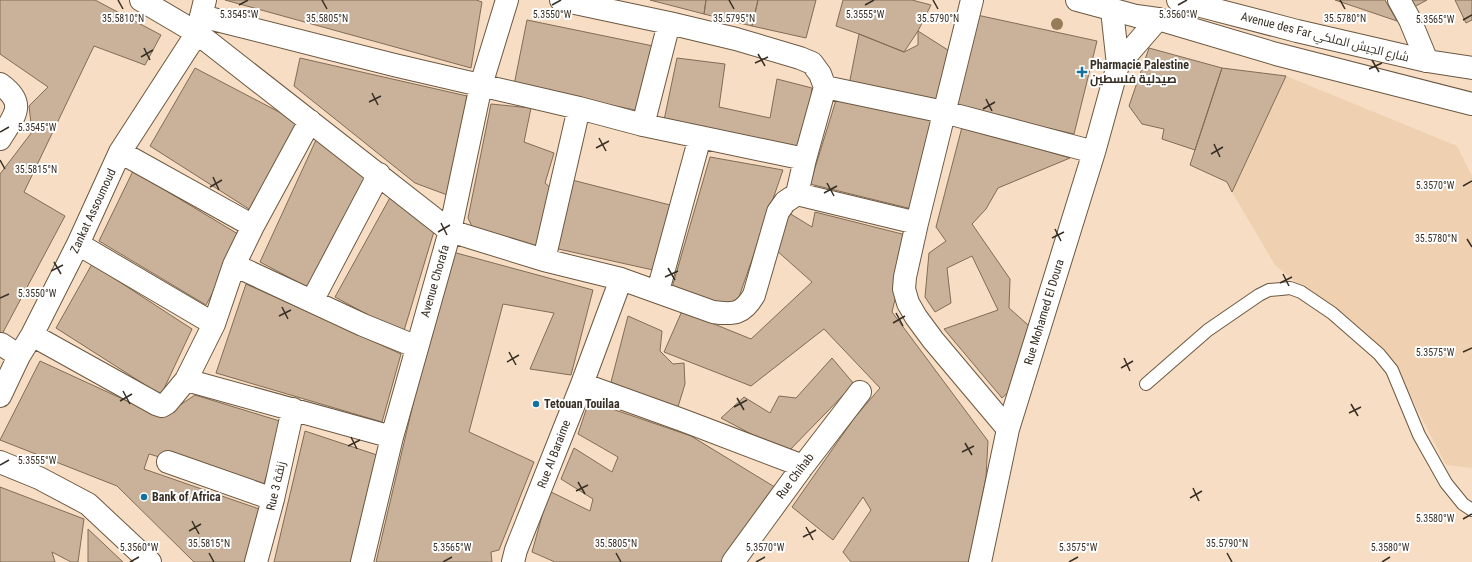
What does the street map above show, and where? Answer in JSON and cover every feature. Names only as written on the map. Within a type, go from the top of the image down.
[{"type":"street","points":[[141,0],[394,65],[579,108],[643,126],[805,159]]},
{"type":"street","name":"Avenue Chorafa","points":[[362,562],[392,437],[450,231],[481,85],[507,0]]},
{"type":"street","points":[[201,16],[310,121],[380,174],[450,231],[544,260],[621,279],[713,312],[724,314],[744,310],[754,295],[778,212],[785,202],[797,194],[805,159],[825,88],[817,69],[812,63],[805,60],[736,39],[562,0]]},
{"type":"street","points":[[972,0],[905,277],[904,290],[908,303],[916,317],[933,340],[1008,429]]},
{"type":"street","points":[[1077,0],[1136,16],[1158,19],[1276,54],[1472,104]]},
{"type":"street","name":"Avenue des Far شارع الجيش الملكي","points":[[1178,0],[1297,31],[1427,61],[1472,68]]},
{"type":"street","points":[[1399,0],[1410,20],[1427,61]]},
{"type":"street","name":"Rue Mohamed El Doura","points":[[980,562],[1008,429],[1094,152],[1118,64],[1112,10]]},
{"type":"street","name":"Zankat Assoumoud","points":[[0,396],[19,356],[32,335],[78,244],[120,152],[201,16]]},
{"type":"street","name":"Rue Mohamed El Doura","points":[[1118,64],[1158,19]]},
{"type":"street","points":[[643,126],[669,23]]},
{"type":"street","points":[[0,84],[14,95],[17,107],[14,116],[0,139]]},
{"type":"street","points":[[825,88],[944,112],[1094,152]]},
{"type":"street","points":[[544,260],[579,108]]},
{"type":"street","points":[[32,335],[156,404],[162,406],[167,403],[186,380],[214,324],[234,264],[252,226],[310,121]]},
{"type":"street","points":[[658,291],[700,137]]},
{"type":"street","points":[[120,152],[252,226]]},
{"type":"street","points":[[312,301],[380,174]]},
{"type":"street","points":[[797,194],[918,222]]},
{"type":"street","points":[[78,244],[214,324]]},
{"type":"street","points":[[234,264],[363,325],[417,347]]},
{"type":"street","name":"Rue Al Baraime","points":[[513,562],[516,550],[582,384],[621,279]]},
{"type":"street","points":[[1,344],[19,356]]},
{"type":"street","points":[[186,380],[231,391],[392,437]]},
{"type":"street","points":[[582,384],[802,466]]},
{"type":"street","name":"Rue Chihab","points":[[733,562],[802,466],[860,392]]},
{"type":"street","name":"Rue 3 زنقة","points":[[256,562],[273,499],[293,409]]},
{"type":"street","points":[[0,462],[39,478],[88,504],[150,562]]},
{"type":"street","points":[[168,462],[273,499]]},
{"type":"lane","points":[[1146,384],[1208,330],[1258,295],[1269,290],[1290,288],[1301,292],[1332,313],[1379,354],[1392,370],[1419,435],[1446,483],[1463,504],[1472,510]]},
{"type":"shaded area","points":[[1286,76],[1457,146],[1472,176],[1472,468],[1446,465],[1395,366],[1275,265],[1232,192]]},
{"type":"building","points":[[0,0],[95,0],[161,35],[145,65],[94,46],[24,192],[65,216],[0,338],[0,174],[32,132],[29,106],[48,87],[0,54]]},
{"type":"building","points":[[225,0],[476,0],[482,2],[471,68]]},
{"type":"building","points":[[650,0],[706,0],[704,14]]},
{"type":"building","points":[[706,0],[758,0],[752,26],[704,14]]},
{"type":"building","points":[[758,0],[816,0],[806,38],[752,26]]},
{"type":"building","points":[[843,0],[912,0],[931,5],[918,31],[904,52],[836,26]]},
{"type":"building","points":[[1335,0],[1385,0],[1397,21]]},
{"type":"building","points":[[1409,0],[1427,0],[1414,7]]},
{"type":"building","points":[[1455,0],[1472,0],[1472,20],[1466,23]]},
{"type":"building","points":[[977,15],[1097,41],[1074,134],[952,106]]},
{"type":"building","points":[[527,20],[658,47],[645,112],[514,85]]},
{"type":"building","points":[[918,31],[951,52],[937,105],[849,85],[859,34],[904,52],[918,45]]},
{"type":"building","points":[[1149,48],[1222,68],[1195,150],[1162,139],[1164,129],[1142,124],[1129,106]]},
{"type":"building","points":[[300,58],[467,96],[450,196],[415,183],[294,86]]},
{"type":"building","points":[[677,58],[725,64],[719,107],[770,118],[777,79],[812,88],[804,152],[663,125]]},
{"type":"building","points":[[195,68],[302,124],[252,211],[150,146]]},
{"type":"building","points":[[1222,68],[1286,76],[1232,192],[1227,182],[1190,165]]},
{"type":"building","points":[[837,97],[933,121],[912,209],[810,184]]},
{"type":"building","points":[[491,104],[531,108],[524,142],[554,153],[545,183],[554,191],[539,248],[475,233],[468,218]]},
{"type":"building","points":[[962,127],[1070,158],[998,188],[986,209],[972,224],[1010,279],[1009,308],[1036,332],[1016,385],[1002,398],[944,329],[998,310],[972,256],[947,268],[951,303],[935,312],[925,297],[929,253],[946,241],[936,227]]},
{"type":"building","points":[[316,140],[370,178],[311,289],[260,262]]},
{"type":"building","points":[[710,157],[783,170],[739,297],[724,308],[671,291]]},
{"type":"building","points":[[133,171],[243,237],[206,305],[99,241]]},
{"type":"building","points":[[572,180],[674,206],[653,270],[554,248]]},
{"type":"building","points":[[392,194],[435,228],[403,334],[335,297]]},
{"type":"building","points":[[815,212],[910,236],[892,312],[988,441],[986,477],[969,562],[851,562],[843,552],[871,510],[863,497],[833,540],[792,507],[855,417],[880,388],[824,329],[751,386],[664,352],[682,311],[751,339],[812,282],[776,250],[789,213],[812,227]]},
{"type":"building","points":[[449,251],[593,290],[571,375],[530,369],[554,313],[503,304],[469,432],[534,462],[499,550],[491,552],[492,562],[376,562]]},
{"type":"building","points":[[92,264],[192,329],[161,395],[56,328]]},
{"type":"building","points":[[246,284],[401,354],[382,422],[216,373]]},
{"type":"building","points":[[628,316],[662,331],[660,351],[673,364],[684,363],[685,384],[677,410],[611,382]]},
{"type":"building","points":[[832,358],[854,384],[787,453],[721,418],[744,397],[770,413],[779,396],[796,398]]},
{"type":"building","points":[[40,361],[162,417],[195,395],[283,422],[263,487],[149,454],[144,469],[265,511],[251,562],[194,562],[117,486],[0,440]]},
{"type":"building","points":[[589,401],[691,436],[778,489],[721,562],[555,562],[532,552],[549,491],[590,511],[593,499],[561,479],[574,448],[612,472],[618,457],[578,434]]},
{"type":"building","points":[[305,431],[380,456],[353,562],[274,562]]},
{"type":"building","points":[[0,487],[84,519],[78,562],[71,562],[52,552],[55,562],[0,562]]},
{"type":"building","points":[[88,529],[123,562],[88,562]]},
{"type":"place","name":"Pharmacie Palestine صيدلية فلسطين","points":[[1082,72]]},
{"type":"place","name":"Tetouan Touilaa","points":[[536,404]]},
{"type":"place","name":"Bank of Africa","points":[[144,497]]}]
